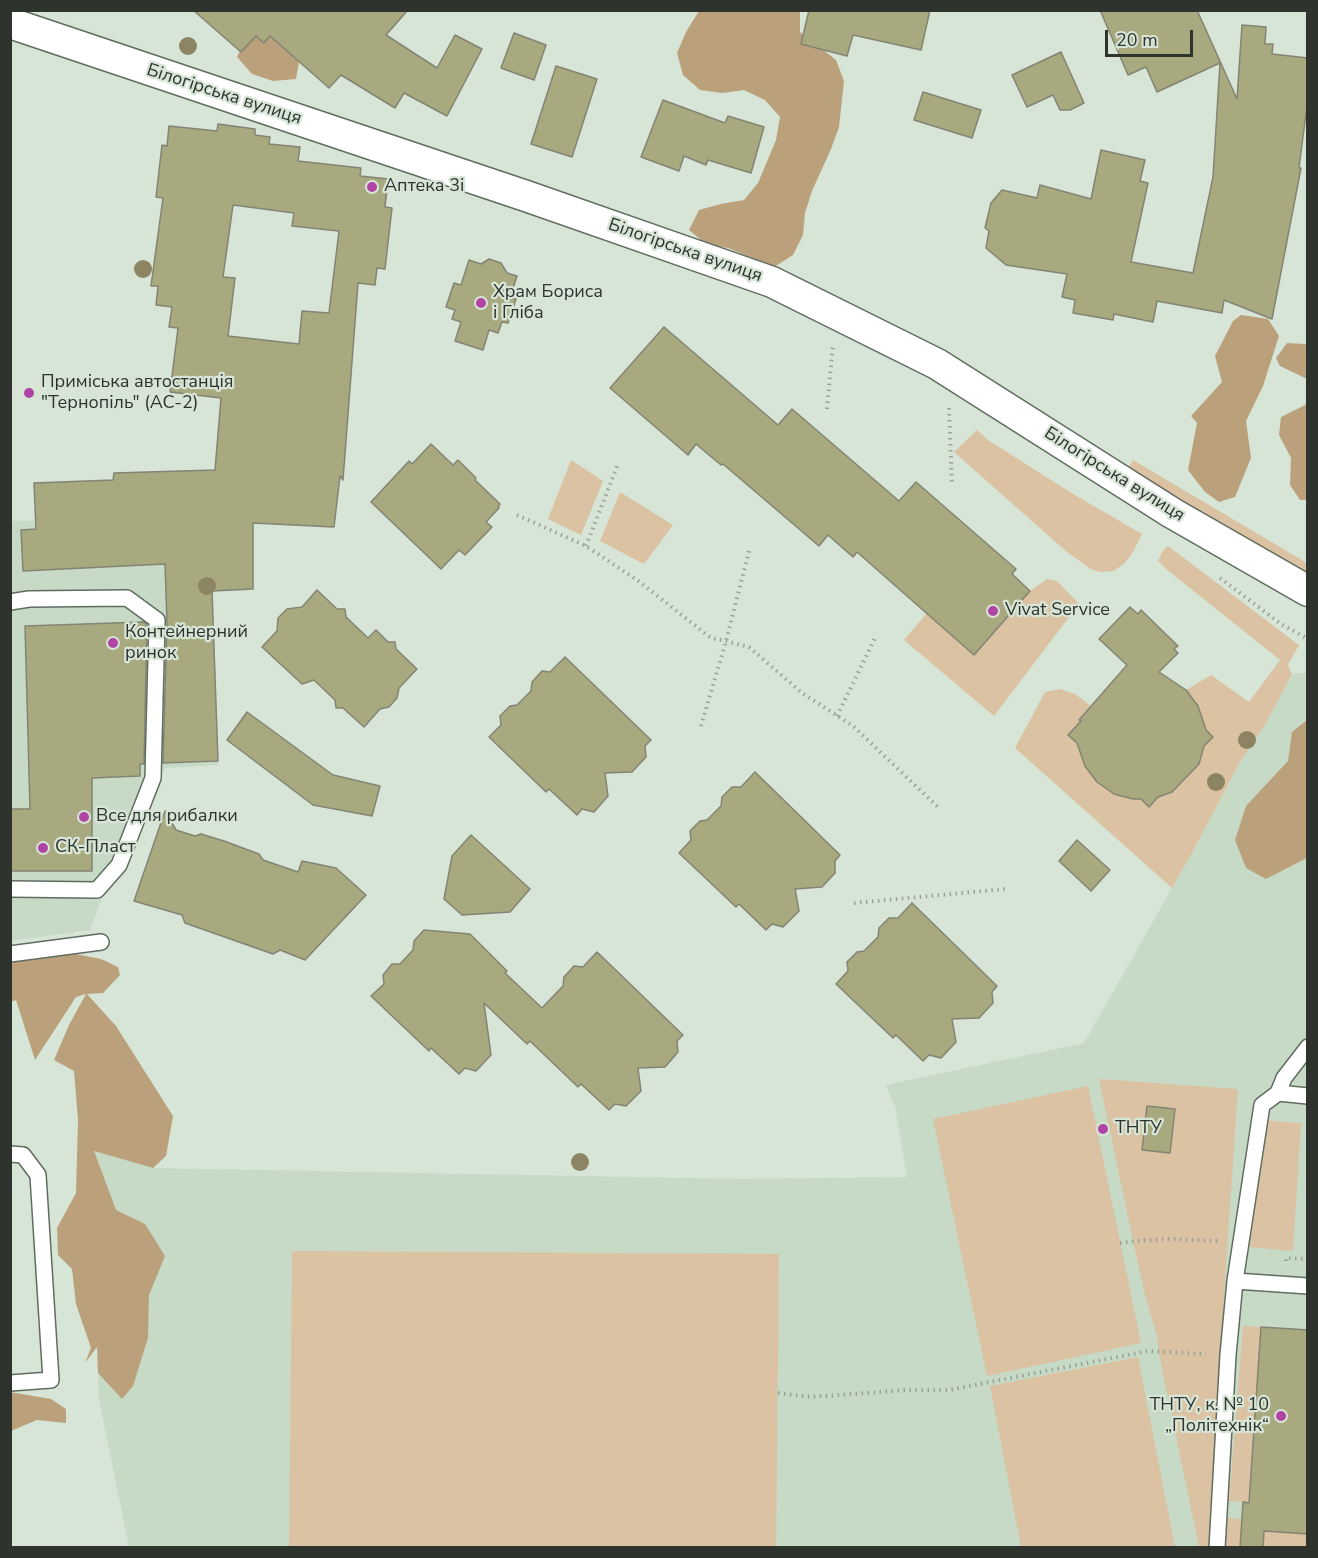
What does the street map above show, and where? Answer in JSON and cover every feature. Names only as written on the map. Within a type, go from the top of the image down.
[{"type":"street","name":"Білогірська вулиця","points":[[10,23],[526,196],[772,282],[937,364],[1172,513],[1308,591]]},
{"type":"lane","points":[[10,602],[29,599],[128,598],[157,620],[153,778],[119,865],[97,890],[10,889]]},
{"type":"lane","points":[[10,954],[101,942]]},
{"type":"lane","points":[[1217,1548],[1228,1355],[1235,1281],[1262,1105],[1278,1093],[1284,1078],[1308,1047]]},
{"type":"lane","points":[[1278,1093],[1308,1096]]},
{"type":"lane","points":[[10,1154],[23,1155],[38,1175],[51,1380],[10,1383]]},
{"type":"lane","points":[[1235,1281],[1308,1286]]},
{"type":"path","points":[[827,409],[833,340]]},
{"type":"path","points":[[949,407],[952,485]]},
{"type":"path","points":[[586,546],[618,464]]},
{"type":"path","points":[[517,515],[586,546],[637,580],[711,638],[748,647],[802,693],[853,726],[940,809]]},
{"type":"path","points":[[701,726],[749,551]]},
{"type":"path","points":[[1216,575],[1281,624],[1308,639]]},
{"type":"path","points":[[837,716],[875,638]]},
{"type":"path","points":[[854,903],[1005,889]]},
{"type":"path","points":[[1120,1243],[1168,1239],[1241,1243]]},
{"type":"path","points":[[1286,1258],[1308,1259]]},
{"type":"path","points":[[778,1394],[811,1397],[908,1390],[948,1390],[1148,1351],[1228,1355]]},
{"type":"shaded area","points":[[800,10],[800,32],[836,60],[844,81],[839,127],[812,191],[805,213],[803,235],[793,255],[774,267],[728,248],[706,244],[689,230],[699,210],[744,200],[758,183],[776,140],[780,117],[765,100],[744,90],[722,93],[700,90],[683,75],[677,53],[699,11]]},
{"type":"shaded area","points":[[266,23],[299,62],[296,79],[273,81],[252,74],[237,57],[247,37]]},
{"type":"shaded area","points":[[1241,315],[1268,319],[1279,336],[1263,386],[1246,421],[1251,458],[1235,497],[1219,502],[1205,492],[1188,470],[1197,423],[1191,416],[1222,382],[1215,356],[1233,321]]},
{"type":"shaded area","points":[[1287,343],[1307,346],[1307,379],[1280,366],[1276,358]]},
{"type":"shaded area","points":[[1307,401],[1307,500],[1300,500],[1290,485],[1291,458],[1279,435],[1281,417],[1305,405]]},
{"type":"shaded area","points":[[977,430],[988,440],[1073,494],[1142,534],[1124,564],[1113,571],[1092,570],[1067,552],[954,452]]},
{"type":"shaded area","points":[[571,460],[603,481],[581,535],[548,519]]},
{"type":"shaded area","points":[[1133,460],[1307,563],[1307,578],[1128,469]]},
{"type":"shaded area","points":[[620,492],[673,525],[644,564],[600,541]]},
{"type":"shaded area","name":"Контейнерний ринок","points":[[211,516],[218,765],[166,768],[141,797],[90,930],[11,941],[10,521]]},
{"type":"shaded area","points":[[1168,546],[1299,645],[1288,665],[1292,674],[1266,723],[1240,762],[1172,888],[1015,748],[1045,692],[1060,689],[1075,694],[1091,706],[1068,735],[1079,744],[1114,794],[1141,799],[1149,806],[1158,797],[1172,792],[1199,764],[1204,746],[1213,737],[1204,729],[1186,690],[1211,675],[1249,702],[1280,660],[1158,561]]},
{"type":"shaded area","points":[[1047,579],[1057,581],[1079,604],[994,716],[904,640],[927,613],[974,655],[1030,591]]},
{"type":"shaded area","name":"ТНТУ","points":[[1307,673],[1307,1547],[129,1547],[99,1400],[94,1151],[153,1168],[743,1179],[907,1177],[895,1107],[886,1085],[1084,1043],[1192,853],[1240,762],[1266,723],[1292,674]]},
{"type":"shaded area","points":[[1307,720],[1307,858],[1266,879],[1246,868],[1235,840],[1246,806],[1288,761],[1292,732]]},
{"type":"shaded area","points":[[76,954],[101,959],[118,967],[120,975],[103,993],[87,994],[116,1026],[173,1116],[166,1156],[153,1168],[94,1151],[116,1210],[145,1224],[165,1256],[149,1295],[148,1338],[133,1386],[122,1399],[98,1373],[97,1347],[85,1363],[91,1348],[76,1304],[72,1269],[58,1255],[57,1228],[76,1193],[78,1120],[74,1071],[54,1060],[86,994],[76,997],[35,1060],[16,1000],[11,1002],[11,959]]},
{"type":"shaded area","points":[[1099,1079],[1238,1089],[1224,1295],[1213,1547],[1199,1547],[1157,1337],[1145,1295]]},
{"type":"shaded area","points":[[1088,1086],[1141,1343],[987,1376],[933,1119]]},
{"type":"shaded area","points":[[1259,1120],[1301,1123],[1293,1251],[1248,1247]]},
{"type":"shaded area","points":[[292,1251],[779,1254],[776,1547],[289,1547]]},
{"type":"shaded area","points":[[1243,1326],[1261,1327],[1249,1502],[1229,1501]]},
{"type":"shaded area","points":[[1138,1357],[1175,1547],[1021,1547],[990,1386]]},
{"type":"shaded area","points":[[10,1392],[51,1399],[66,1409],[66,1423],[37,1420],[11,1431]]},
{"type":"shaded area","points":[[1228,1518],[1242,1519],[1240,1547],[1225,1547]]},
{"type":"shaded area","points":[[1264,1531],[1307,1534],[1307,1547],[1263,1548]]},
{"type":"building","points":[[193,10],[408,10],[386,35],[437,68],[455,35],[482,49],[447,116],[404,93],[395,108],[341,75],[329,88],[270,36],[264,43],[256,36],[241,52]]},
{"type":"building","points":[[809,10],[930,10],[921,50],[853,35],[847,56],[801,44]]},
{"type":"building","points":[[1100,10],[1197,10],[1237,99],[1242,25],[1266,27],[1265,44],[1273,44],[1272,54],[1308,58],[1308,98],[1299,168],[1301,168],[1272,319],[1224,300],[1222,313],[1157,301],[1153,322],[1114,314],[1113,320],[1073,313],[1075,300],[1062,297],[1067,274],[1006,265],[986,248],[989,231],[985,228],[991,203],[1002,190],[1037,198],[1040,185],[1091,199],[1101,150],[1145,160],[1140,181],[1148,183],[1131,262],[1193,273],[1213,177],[1220,63],[1157,92],[1146,67],[1128,75]]},
{"type":"building","points":[[514,33],[546,45],[534,80],[501,68]]},
{"type":"building","points":[[1061,52],[1084,103],[1070,110],[1060,110],[1053,95],[1027,107],[1012,75]]},
{"type":"building","points":[[556,66],[597,79],[572,157],[531,144]]},
{"type":"building","points":[[923,92],[981,110],[972,138],[914,120]]},
{"type":"building","points":[[663,100],[725,123],[728,116],[764,127],[751,173],[708,160],[706,165],[684,156],[679,171],[641,157]]},
{"type":"building","points":[[218,124],[255,129],[255,135],[270,137],[269,144],[300,147],[298,161],[361,168],[360,176],[388,179],[385,207],[392,208],[385,269],[377,268],[375,285],[358,283],[343,480],[340,476],[334,527],[253,523],[253,589],[212,591],[218,761],[163,763],[167,622],[165,564],[23,571],[21,530],[36,529],[34,483],[113,480],[114,473],[215,470],[221,398],[170,392],[178,328],[169,327],[172,307],[156,305],[158,286],[151,286],[163,198],[156,197],[162,145],[167,146],[169,126],[217,131]],"holes":[[[233,205],[294,213],[292,226],[339,231],[329,313],[302,311],[299,344],[228,336],[235,278],[223,277]]]},
{"type":"building","name":"Храм Бориса і Гліба","points":[[489,259],[501,263],[507,273],[517,276],[510,298],[516,299],[508,323],[502,322],[498,333],[489,330],[483,350],[455,341],[461,322],[452,319],[455,310],[446,307],[454,283],[461,285],[469,260],[481,264]]},
{"type":"building","points":[[664,327],[778,425],[792,409],[899,501],[916,482],[1016,569],[1012,574],[1030,591],[974,655],[857,552],[853,557],[828,535],[819,546],[723,464],[721,465],[696,444],[688,455],[610,388]]},
{"type":"building","points":[[431,444],[453,465],[458,460],[500,504],[486,522],[492,527],[465,555],[459,550],[441,569],[371,502],[409,461],[412,464]]},
{"type":"building","points":[[317,590],[337,609],[345,609],[346,617],[368,638],[376,630],[388,642],[395,642],[396,649],[417,669],[399,688],[397,698],[389,707],[380,709],[364,727],[343,708],[336,708],[335,700],[314,680],[302,684],[262,647],[277,631],[278,618],[287,609],[302,607]]},
{"type":"building","points":[[1130,607],[1138,614],[1141,610],[1178,646],[1174,649],[1178,653],[1159,672],[1186,690],[1198,706],[1206,730],[1213,737],[1204,746],[1199,764],[1172,792],[1158,797],[1149,807],[1141,799],[1114,794],[1097,782],[1085,766],[1077,743],[1068,735],[1127,665],[1099,639]]},
{"type":"building","points":[[144,622],[147,625],[144,764],[140,764],[140,776],[92,778],[92,871],[10,871],[10,809],[30,809],[25,626]]},
{"type":"building","points":[[565,657],[651,740],[645,746],[646,757],[632,772],[605,773],[608,796],[594,812],[582,809],[577,815],[549,789],[546,792],[489,737],[501,725],[500,716],[510,706],[517,705],[531,691],[532,682],[542,671],[550,672]]},
{"type":"building","points":[[247,712],[333,775],[380,786],[372,816],[313,805],[227,740]]},
{"type":"building","points":[[755,772],[840,855],[835,861],[835,873],[822,887],[795,889],[799,911],[783,927],[772,924],[766,930],[739,904],[736,907],[679,853],[691,840],[690,831],[700,821],[707,820],[721,806],[722,797],[732,787],[741,787]]},
{"type":"building","points":[[165,811],[176,830],[224,841],[259,854],[263,860],[298,872],[302,861],[336,868],[366,895],[305,960],[280,950],[273,954],[185,923],[182,915],[134,901]]},
{"type":"building","points":[[471,835],[530,889],[510,912],[462,915],[444,899],[452,856]]},
{"type":"building","points":[[1077,840],[1110,870],[1091,891],[1059,861]]},
{"type":"building","points":[[912,903],[997,986],[992,992],[993,1003],[979,1018],[952,1019],[956,1042],[941,1058],[929,1055],[923,1061],[896,1035],[893,1038],[836,984],[848,971],[847,962],[857,952],[864,951],[878,937],[879,928],[889,918],[898,918]]},
{"type":"building","points":[[424,930],[470,934],[507,971],[505,973],[542,1008],[563,986],[564,977],[574,966],[583,967],[597,952],[683,1035],[677,1041],[678,1052],[665,1067],[638,1068],[641,1091],[626,1106],[615,1104],[609,1110],[581,1084],[578,1087],[530,1041],[527,1044],[484,1003],[491,1055],[476,1071],[465,1068],[459,1074],[431,1048],[429,1051],[371,996],[384,984],[383,975],[392,964],[400,964],[413,950],[414,941]]},
{"type":"building","points":[[1147,1106],[1175,1109],[1170,1153],[1142,1150]]},
{"type":"building","name":"ТНТУ, к. № 10 „Політехнік“","points":[[1261,1327],[1308,1330],[1308,1534],[1264,1531],[1263,1548],[1240,1548],[1243,1502],[1249,1503]]},
{"type":"place","name":"Аптека 3і","points":[[372,187]]},
{"type":"place","name":"Храм Бориса і Гліба","points":[[481,303]]},
{"type":"place","name":"Приміська автостанція \"Тернопіль\" (АС-2)","points":[[29,393]]},
{"type":"place","name":"Vivat Service","points":[[993,611]]},
{"type":"place","name":"Контейнерний ринок","points":[[113,643]]},
{"type":"place","name":"Все для рибалки","points":[[84,817]]},
{"type":"place","name":"СК-Пласт","points":[[43,848]]},
{"type":"place","name":"ТНТУ","points":[[1103,1129]]},
{"type":"place","name":"ТНТУ, к. № 10 „Політехнік“","points":[[1281,1416]]}]
